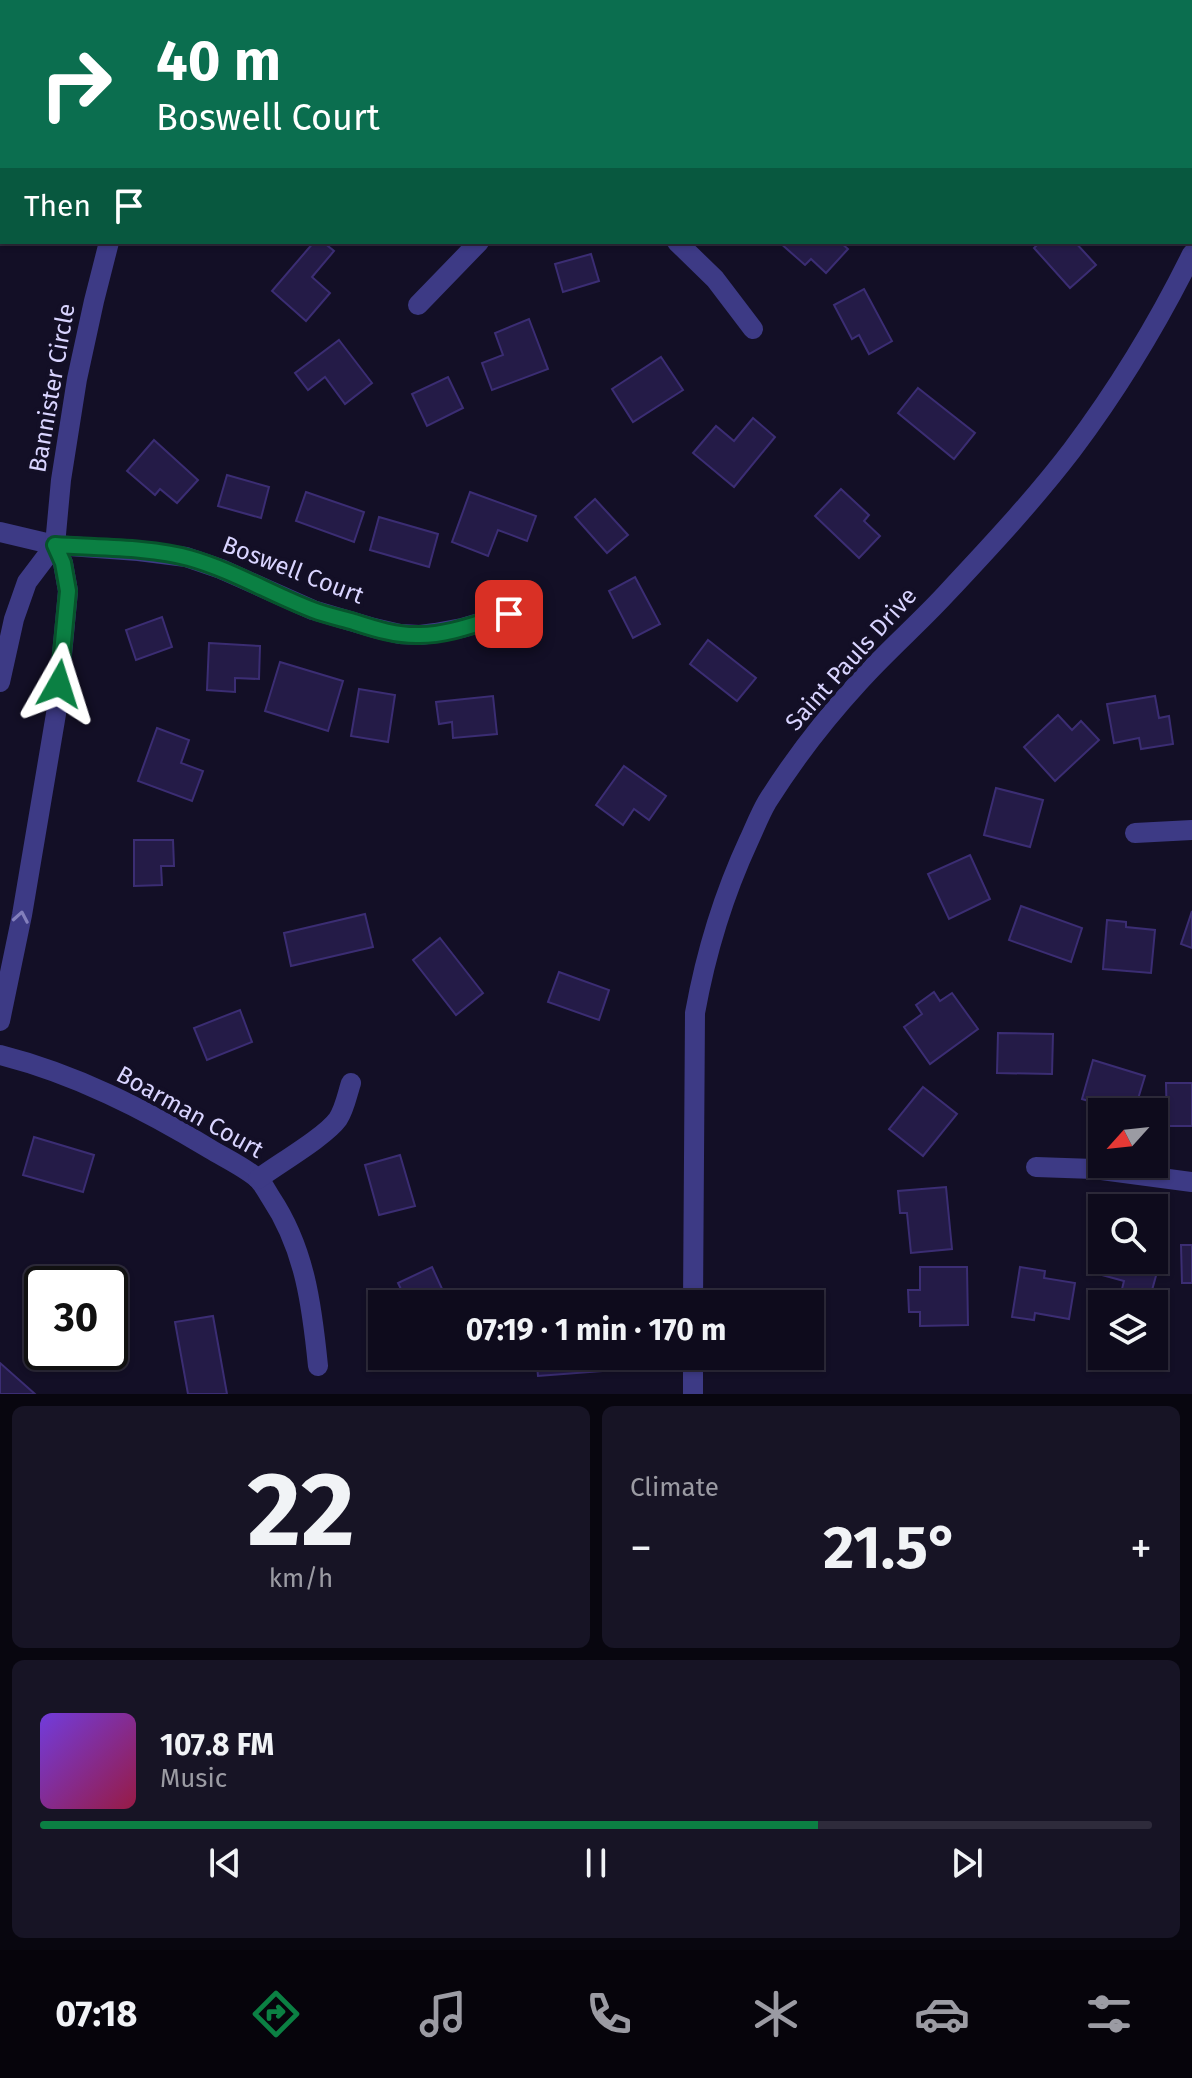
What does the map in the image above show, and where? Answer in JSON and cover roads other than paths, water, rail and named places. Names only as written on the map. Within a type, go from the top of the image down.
[{"type":"street","name":"Bannister Circle","points":[[0,1021],[22,915],[57,708],[68,591],[63,563],[55,545],[61,480],[77,379],[108,244]]},
{"type":"street","points":[[418,305],[477,244]]},
{"type":"street","points":[[679,244],[715,279],[753,329]]},
{"type":"street","name":"Saint Pauls Drive","points":[[693,1290],[695,1013],[704,965],[720,911],[766,804],[826,720],[943,597],[1070,452],[1129,365],[1192,254]]},
{"type":"street","name":"Boswell Court","points":[[0,532],[55,545],[186,557],[221,569],[313,610],[400,634],[435,633],[509,614]]},
{"type":"street","points":[[0,682],[14,619],[27,582],[55,545]]},
{"type":"street","points":[[1135,833],[1192,830]]},
{"type":"street","name":"Boarman Court","points":[[0,1055],[33,1063],[118,1099],[159,1119],[258,1179],[286,1224],[301,1262],[311,1305],[318,1366]]},
{"type":"street","points":[[258,1179],[337,1121],[351,1083]]},
{"type":"street","points":[[1036,1167],[1094,1169],[1192,1182]]},
{"type":"street","points":[[693,1370],[693,1394]]}]
